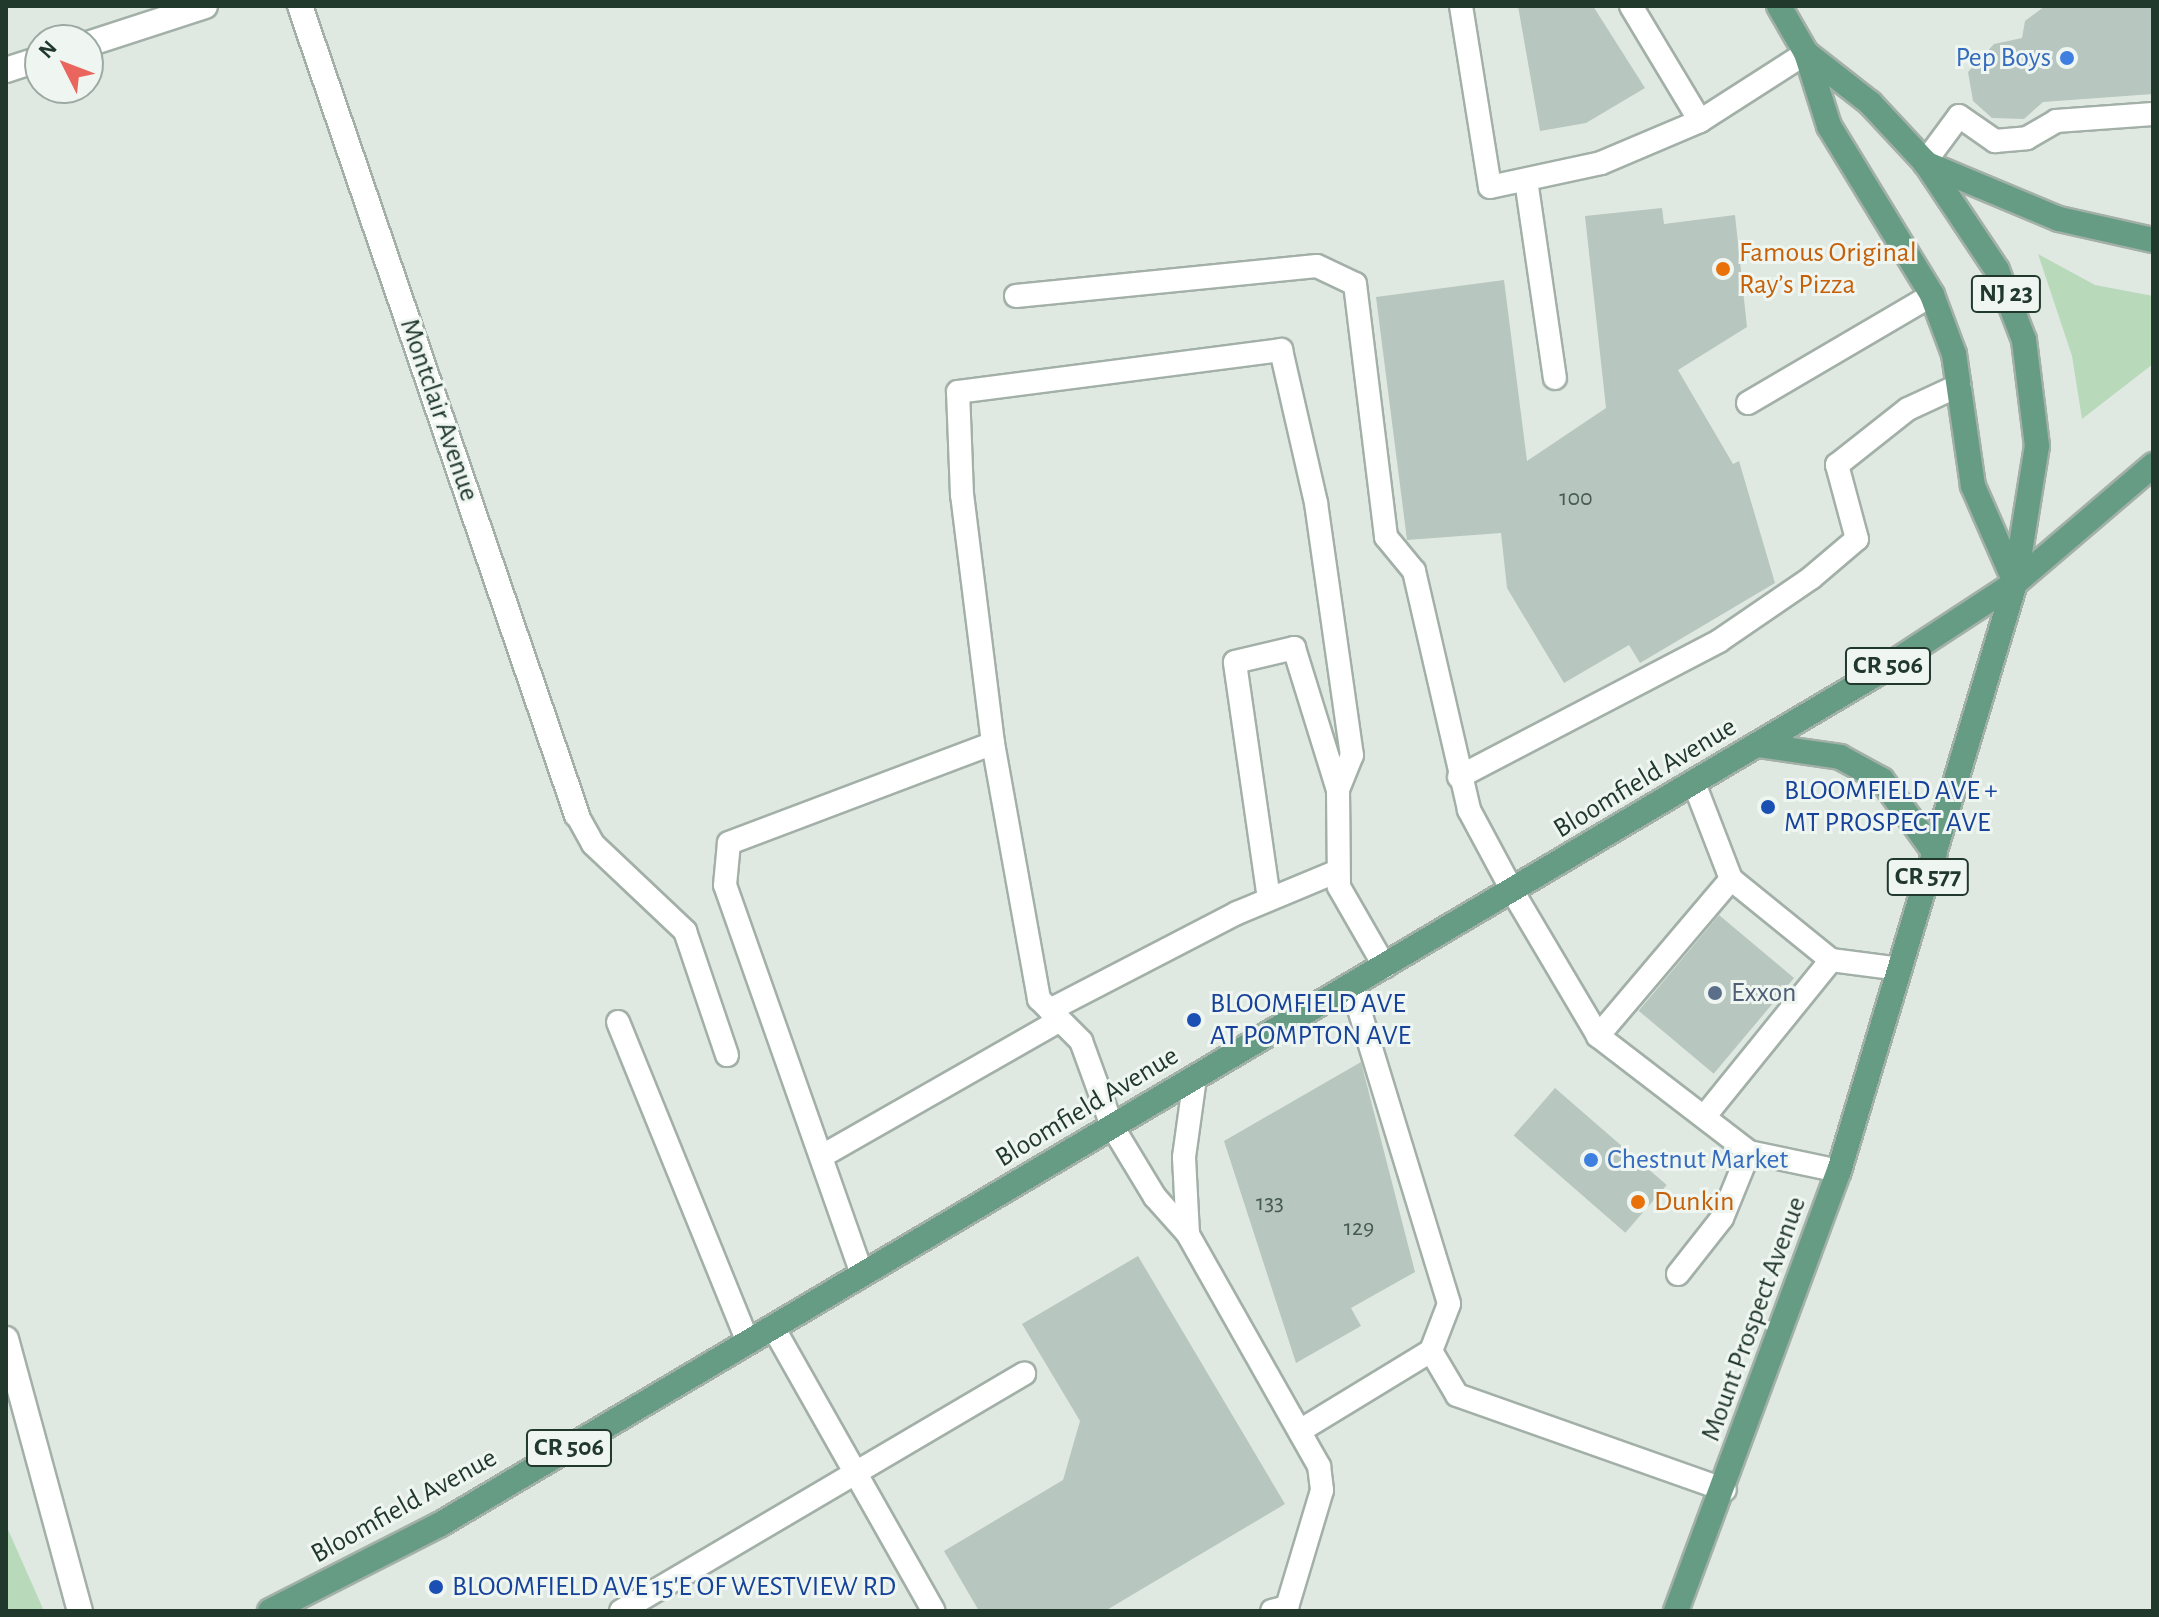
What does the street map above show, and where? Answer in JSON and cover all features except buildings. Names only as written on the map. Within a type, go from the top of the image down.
[{"type":"main road","name":"NJ 23","points":[[1779,6],[1806,53],[1829,126],[1932,295],[1960,385],[1973,486],[2015,583]]},
{"type":"main road","name":"NJ 23","points":[[1806,53],[1870,103],[1925,162],[1997,270],[2024,340],[2037,446],[2015,583]]},
{"type":"main road","points":[[1925,162],[2059,219],[2153,240]]},
{"type":"main road","name":"Bloomfield Avenue","points":[[270,1611],[439,1525],[1758,745],[2015,583],[2153,465]]},
{"type":"main road","name":"Mount Prospect Avenue","points":[[1676,1611],[1725,1490],[1839,1171],[2015,583]]},
{"type":"main road","points":[[1758,745],[1840,757],[1882,780],[1935,853]]},
{"type":"street","points":[[104,39],[205,6]]},
{"type":"street","name":"Montclair Avenue","points":[[300,6],[577,815]]},
{"type":"street","points":[[6,1339],[80,1611]]},
{"type":"lane","points":[[1461,6],[1490,187],[1601,163],[1700,121],[1806,53]]},
{"type":"lane","points":[[1631,6],[1700,121]]},
{"type":"lane","points":[[1925,162],[1959,116],[1995,141],[2027,138],[2056,121],[2153,114]]},
{"type":"lane","points":[[1526,180],[1555,378]]},
{"type":"lane","points":[[1016,296],[1317,266],[1355,284],[1386,537],[1414,571],[1459,777],[1513,892],[1598,1036],[1749,1152],[1839,1171]]},
{"type":"lane","points":[[1748,403],[1932,295]]},
{"type":"lane","points":[[1272,1611],[1287,1607],[1322,1490],[1303,1429],[1188,1234],[1155,1197],[1112,1126],[1081,1041],[1039,999],[993,743],[962,495],[958,392],[1281,350],[1316,503],[1352,755],[1338,790]]},
{"type":"lane","points":[[1459,777],[1719,641],[1857,539],[1837,465],[1908,409],[1960,385]]},
{"type":"lane","points":[[1269,899],[1235,662],[1294,648],[1338,790],[1339,887],[1385,967]]},
{"type":"lane","points":[[862,1274],[822,1156],[792,1090],[725,885],[729,843],[993,743]]},
{"type":"lane","points":[[1694,783],[1731,879],[1831,960],[1900,969]]},
{"type":"lane","points":[[577,815],[593,844],[685,931],[727,1055]]},
{"type":"lane","points":[[822,1156],[1055,1015],[1269,899],[1338,871]]},
{"type":"lane","points":[[1598,1036],[1731,879]]},
{"type":"lane","points":[[1704,1117],[1831,960]]},
{"type":"lane","points":[[1303,1429],[1431,1351],[1449,1304],[1352,986]]},
{"type":"lane","points":[[618,1022],[748,1342]]},
{"type":"lane","points":[[1188,1234],[1184,1157],[1195,1078]]},
{"type":"lane","points":[[1678,1274],[1722,1218],[1749,1152]]},
{"type":"lane","points":[[773,1327],[859,1471],[934,1611]]},
{"type":"lane","points":[[1431,1351],[1457,1395],[1725,1490]]},
{"type":"lane","points":[[621,1611],[1024,1374]]},
{"type":"green space","points":[[2038,254],[2095,285],[2153,296],[2153,364],[2082,419],[2072,356]]},
{"type":"green space","points":[[6,1525],[44,1611],[6,1611]]},
{"type":"place","name":"Pep Boys","points":[[2067,58]]},
{"type":"place","name":"Famous Original Ray’s Pizza","points":[[1723,269]]},
{"type":"place","name":"BLOOMFIELD AVE + MT PROSPECT AVE","points":[[1768,807]]},
{"type":"place","name":"Exxon","points":[[1715,993]]},
{"type":"place","name":"BLOOMFIELD AVE AT POMPTON AVE","points":[[1194,1020]]},
{"type":"place","name":"Chestnut Market","points":[[1591,1160]]},
{"type":"place","name":"Dunkin","points":[[1638,1202]]},
{"type":"place","name":"BLOOMFIELD AVE 15'E OF WESTVIEW RD","points":[[436,1587]]}]
